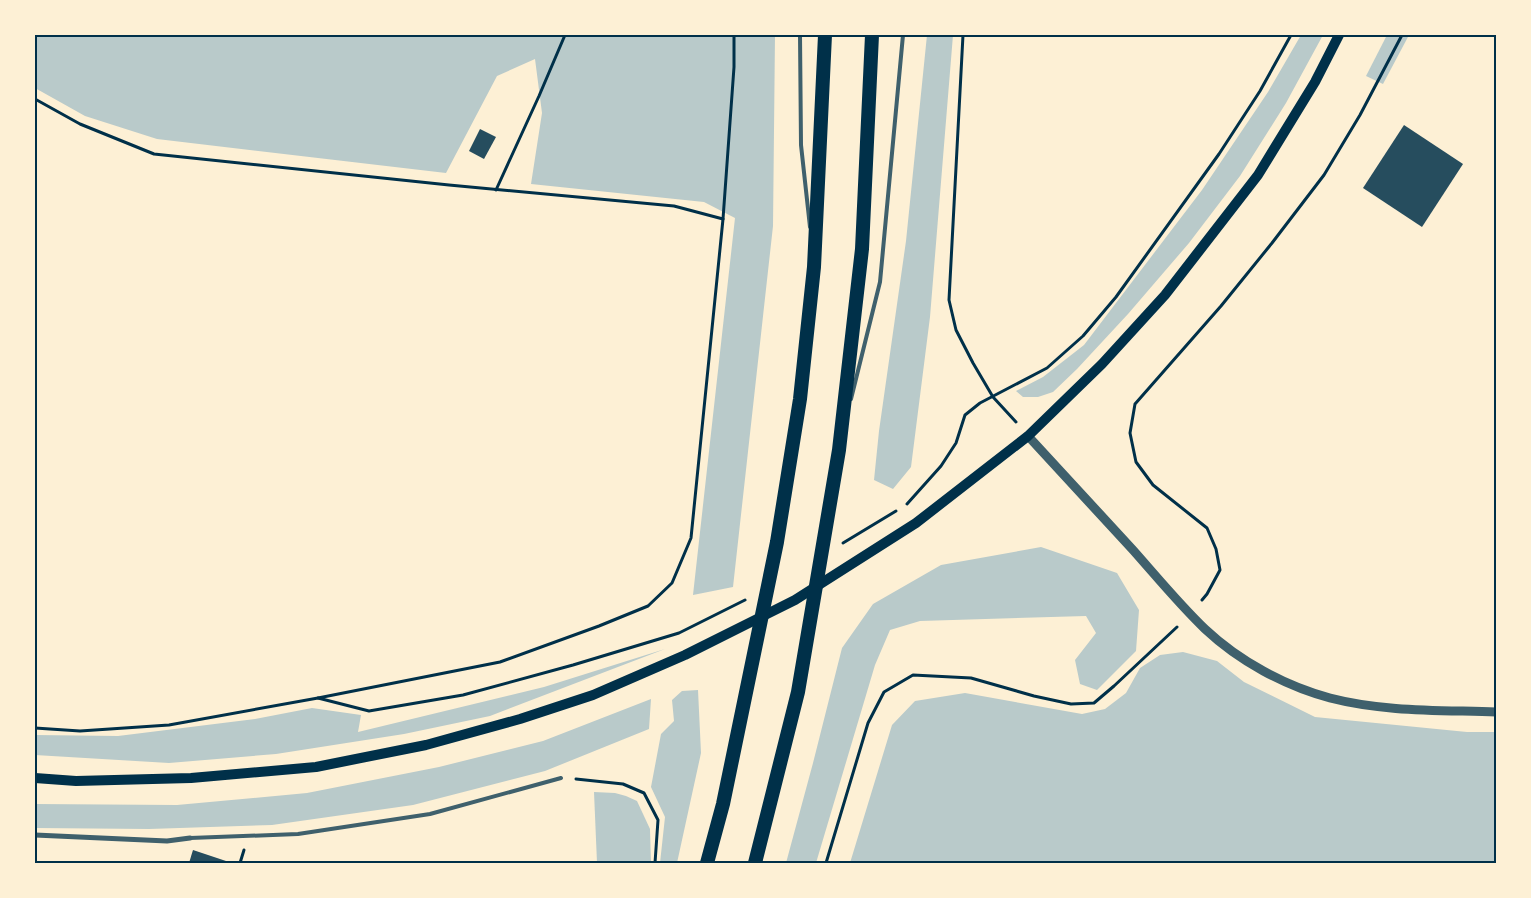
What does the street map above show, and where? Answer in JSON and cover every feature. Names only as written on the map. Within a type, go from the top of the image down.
[{"type":"highway","points":[[707,863],[723,804],[778,542],[800,399],[814,267],[825,35]]},
{"type":"highway","points":[[755,863],[798,692],[839,450],[862,249],[872,35]]},
{"type":"main road","points":[[35,778],[76,781],[191,778],[316,767],[426,745],[520,719],[593,695],[685,655],[795,600],[916,523],[1028,436],[1102,364],[1171,287],[1258,175],[1315,82],[1338,35]]},
{"type":"street","points":[[1028,436],[1206,630],[1250,662],[1282,681],[1320,695],[1352,703],[1403,709],[1496,712]]},
{"type":"street","points":[[35,835],[158,840],[190,838]]},
{"type":"lane","points":[[800,35],[801,145],[814,267]]},
{"type":"lane","points":[[839,450],[880,282],[903,35]]},
{"type":"lane","points":[[190,838],[298,834],[430,814],[561,778]]},
{"type":"path","points":[[496,190],[540,96],[565,35]]},
{"type":"path","points":[[35,728],[80,730],[169,725],[500,662],[648,606],[672,583],[691,538],[723,219],[734,67],[734,35]]},
{"type":"path","points":[[963,35],[949,300],[956,330],[992,397],[1028,436]]},
{"type":"path","points":[[840,546],[908,504],[941,466],[956,443],[966,415],[992,397],[1047,368],[1083,336],[1116,297],[1219,154],[1260,90],[1291,35]]},
{"type":"path","points":[[826,863],[868,723],[884,692],[913,676],[971,678],[1034,696],[1071,704],[1094,703],[1170,634],[1207,594],[1220,570],[1216,549],[1207,528],[1153,485],[1136,462],[1130,433],[1135,404],[1221,306],[1324,174],[1360,115],[1402,35]]},
{"type":"path","points":[[35,99],[80,124],[154,154],[496,190],[674,206],[723,219]]},
{"type":"path","points":[[318,698],[369,711],[463,695],[679,634],[750,598]]},
{"type":"path","points":[[561,778],[623,784],[644,793],[658,820],[655,863]]},
{"type":"shaded area","points":[[35,35],[775,35],[773,226],[733,587],[693,595],[735,218],[704,202],[531,184],[542,113],[535,59],[497,76],[446,173],[157,139],[85,116],[35,88]]},
{"type":"shaded area","points":[[927,35],[953,35],[930,317],[911,467],[893,489],[874,480],[879,431],[906,241]]},
{"type":"shaded area","points":[[1301,35],[1323,35],[1286,103],[1240,176],[1189,243],[1128,314],[1053,392],[1038,397],[1023,397],[1016,391],[1043,377],[1084,345],[1202,190],[1268,92]]},
{"type":"shaded area","points":[[1387,35],[1409,35],[1383,84],[1366,76]]},
{"type":"shaded area","points":[[1041,547],[1117,573],[1139,610],[1136,651],[1097,690],[1080,684],[1075,660],[1096,633],[1086,616],[920,621],[890,630],[875,665],[816,863],[786,863],[842,648],[873,604],[941,565]]},
{"type":"shaded area","points":[[665,649],[490,716],[404,734],[276,754],[169,763],[35,755],[35,735],[118,736],[255,719],[312,708],[361,715],[358,732],[544,687]]},
{"type":"shaded area","points":[[1183,652],[1217,661],[1244,682],[1315,717],[1467,732],[1496,732],[1496,863],[850,863],[892,725],[915,701],[965,693],[1082,714],[1105,709],[1126,693],[1140,668],[1160,655]]},
{"type":"shaded area","points":[[698,690],[701,753],[677,863],[660,863],[665,817],[651,787],[661,734],[674,721],[672,700],[682,691]]},
{"type":"shaded area","points":[[651,699],[649,729],[545,771],[413,805],[272,825],[149,829],[35,828],[35,804],[177,805],[307,793],[439,767],[543,741]]},
{"type":"shaded area","points":[[594,792],[615,793],[637,801],[650,829],[651,863],[597,863]]},
{"type":"building","points":[[1404,125],[1463,164],[1422,227],[1363,188]]},
{"type":"building","points":[[480,129],[496,137],[484,159],[469,151]]},
{"type":"building","points":[[193,850],[232,863],[189,863]]}]
